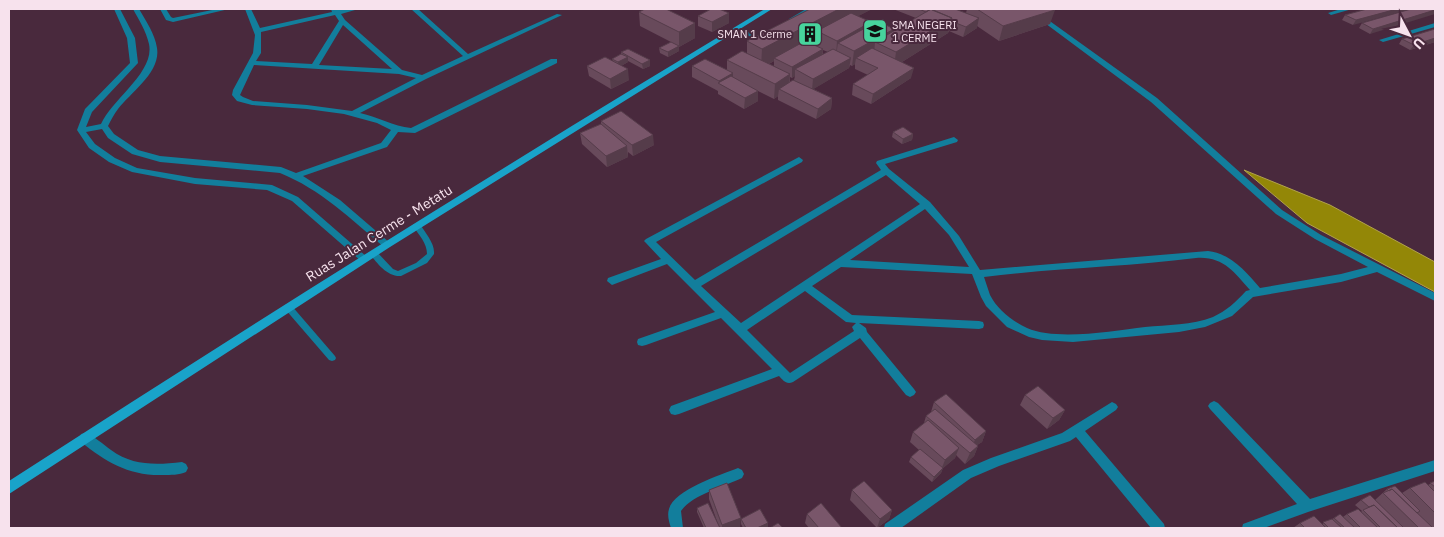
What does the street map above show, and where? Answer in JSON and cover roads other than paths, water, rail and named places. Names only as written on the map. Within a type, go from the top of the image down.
[{"type":"main road","name":"Ruas Jalan Cerme - Metatu","points":[[9,488],[373,253],[769,9]]},
{"type":"street","points":[[81,130],[88,111],[134,63],[131,38],[117,9]]},
{"type":"street","points":[[104,126],[107,116],[125,94],[149,70],[154,59],[152,40],[136,9]]},
{"type":"street","points":[[163,9],[168,19],[173,20],[226,9]]},
{"type":"street","points":[[248,9],[259,35],[256,53],[237,90],[236,95],[240,99],[252,103],[344,112],[387,125],[396,130],[412,131],[554,61]]},
{"type":"street","points":[[258,32],[336,11],[353,9]]},
{"type":"street","points":[[414,9],[468,57]]},
{"type":"street","points":[[1029,9],[1154,100],[1279,212],[1318,237],[1435,297]]},
{"type":"street","points":[[1331,13],[1349,9]]},
{"type":"street","points":[[336,11],[342,21],[399,72]]},
{"type":"street","points":[[352,114],[423,77],[559,16]]},
{"type":"street","points":[[315,66],[342,21]]},
{"type":"street","points":[[1383,40],[1435,25]]},
{"type":"street","points":[[251,63],[399,72],[423,77]]},
{"type":"street","points":[[81,130],[104,126]]},
{"type":"street","points":[[104,126],[112,136],[135,152],[160,159],[281,170],[298,175],[315,186],[387,245]]},
{"type":"street","points":[[81,130],[92,146],[112,160],[135,170],[170,177],[269,187],[294,199],[364,260]]},
{"type":"street","points":[[298,175],[384,145],[396,130]]},
{"type":"street","points":[[954,140],[880,163],[886,171],[927,204],[949,229],[977,273],[986,296],[1002,316],[1015,328],[1041,337],[1091,336],[1206,324],[1229,315],[1250,294],[1341,278],[1377,268]]},
{"type":"street","points":[[799,160],[649,241],[789,379],[862,331]]},
{"type":"street","points":[[170,177],[186,162]]},
{"type":"street","points":[[202,181],[218,165]]},
{"type":"street","points":[[694,285],[886,171]]},
{"type":"street","points":[[740,329],[927,204]]},
{"type":"street","points":[[839,263],[977,273],[1178,258],[1208,254],[1227,262],[1243,275],[1257,292]]},
{"type":"street","points":[[612,281],[668,260]]},
{"type":"street","points":[[805,286],[850,319],[862,331],[910,392]]},
{"type":"street","points":[[642,342],[723,313]]},
{"type":"street","points":[[850,319],[979,325]]},
{"type":"street","points":[[675,410],[781,370]]},
{"type":"street","points":[[1214,406],[1308,506]]},
{"type":"street","points":[[890,528],[967,474],[1066,436],[1112,407]]},
{"type":"street","points":[[1077,430],[1159,528]]},
{"type":"street","points":[[85,438],[118,463],[131,468],[158,471],[182,468]]},
{"type":"street","points":[[1248,528],[1308,506],[1435,466]]},
{"type":"street","points":[[677,528],[674,513],[677,504],[738,474]]},
{"type":"lane","points":[[787,21],[809,9]]},
{"type":"lane","points":[[737,28],[757,38]]},
{"type":"lane","points":[[750,44],[764,34]]},
{"type":"lane","points":[[373,253],[390,271],[398,274],[427,260],[431,255],[431,250],[417,226]]},
{"type":"lane","points":[[288,307],[332,358]]},
{"type":"place","name":"SMA NEGERI 1 CERME","points":[[875,31]]},
{"type":"place","name":"SMAN 1 Cerme","points":[[810,34]]}]
